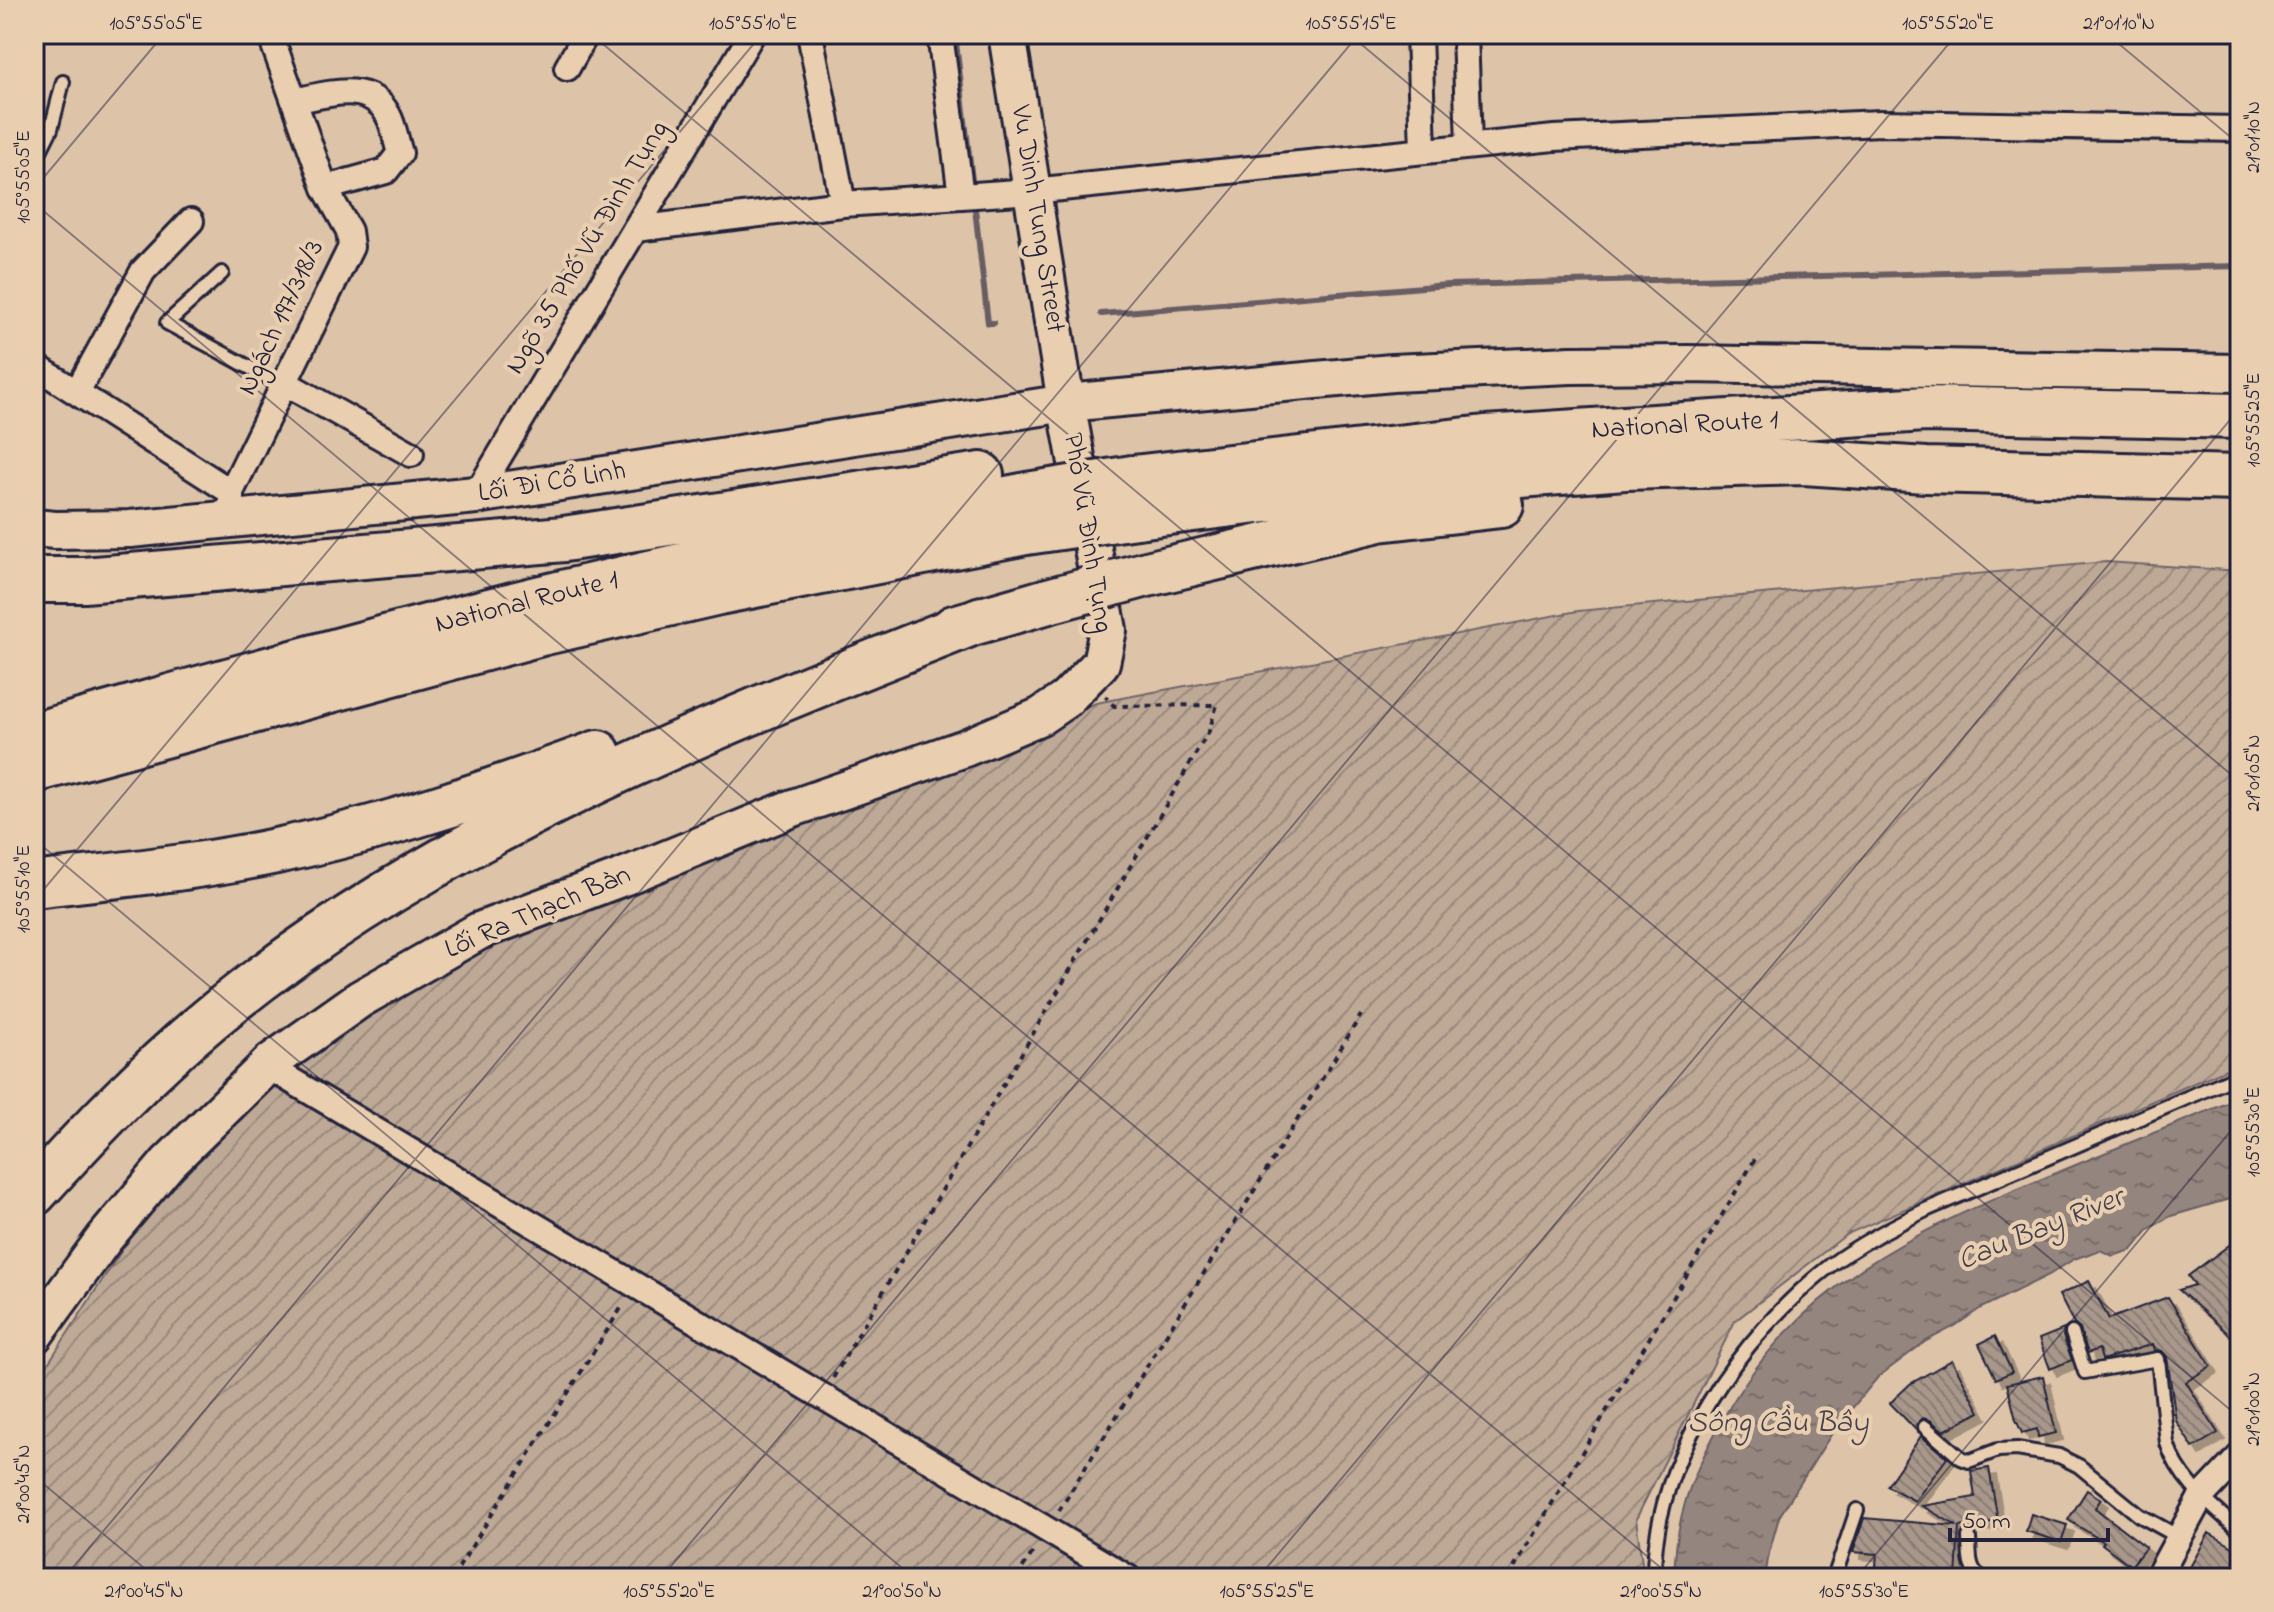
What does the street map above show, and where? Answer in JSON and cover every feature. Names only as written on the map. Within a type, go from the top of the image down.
[{"type":"highway","name":"National Route 1","points":[[1133,482],[1485,438],[1925,409],[2240,416]]},
{"type":"highway","name":"National Route 1","points":[[1133,482],[1377,486],[1640,467],[1804,462],[1926,470],[2240,478]]},
{"type":"highway","points":[[34,580],[84,580],[1025,498],[1133,482]]},
{"type":"highway","points":[[34,885],[228,860],[291,848],[410,818],[608,750],[783,684],[982,619],[1147,574],[1379,519],[1602,493],[1740,486],[2240,496]]},
{"type":"highway","name":"National Route 1","points":[[34,735],[239,676],[501,608],[771,545],[1025,498]]},
{"type":"highway","name":"National Route 1","points":[[34,770],[541,633],[719,592],[1025,498]]},
{"type":"highway","points":[[34,609],[144,599],[467,546]]},
{"type":"highway","points":[[34,1193],[113,1107],[211,1018],[316,940],[413,876],[490,833],[638,762],[758,708],[982,619]]},
{"type":"main road","name":"Vu Dinh Tung Street","points":[[1007,34],[1023,192],[1066,403]]},
{"type":"main road","name":"Lối Đi Cổ Linh","points":[[34,528],[130,529],[230,505],[476,494],[1066,403],[1392,373],[1571,365],[1688,364],[2240,373]]},
{"type":"main road","name":"Phố Vũ Đình Tụng","points":[[1066,403],[1108,630],[1094,671]]},
{"type":"main road","name":"Lối Ra Thạch Bàn","points":[[34,1335],[104,1239],[168,1163],[267,1066],[360,999],[479,931],[790,809],[965,748],[1041,716],[1066,699],[1094,671]]},
{"type":"street","name":"Ngách 197/318/3","points":[[230,505],[284,384],[351,247],[349,231],[325,188],[270,34]]},
{"type":"street","points":[[567,68],[586,34]]},
{"type":"street","name":"Ngõ 35 Phố Vũ Đình Tụng","points":[[476,494],[752,34]]},
{"type":"street","points":[[810,34],[843,204]]},
{"type":"street","points":[[940,34],[961,196]]},
{"type":"street","points":[[1419,34],[1423,150]]},
{"type":"street","points":[[1465,34],[1469,145]]},
{"type":"street","points":[[294,101],[348,91],[372,98],[388,114],[400,153],[386,171],[325,188]]},
{"type":"street","points":[[635,229],[843,204],[1023,192],[1554,138],[1881,123],[2240,129]]},
{"type":"street","points":[[77,392],[143,271],[191,221]]},
{"type":"street","points":[[34,365],[77,392],[230,505]]},
{"type":"street","points":[[284,384],[411,454]]},
{"type":"street","points":[[267,1066],[1128,1578]]},
{"type":"street","points":[[2157,1578],[2201,1497],[2240,1456]]},
{"type":"lane","points":[[34,163],[51,129],[63,82]]},
{"type":"lane","points":[[222,273],[167,323],[284,384]]},
{"type":"lane","points":[[1654,1578],[1654,1547],[1671,1479],[1705,1411],[1744,1350],[1784,1306],[1814,1280],[1883,1231],[1928,1209],[2240,1075]]},
{"type":"lane","points":[[2072,1333],[2085,1372],[2158,1359],[2171,1456],[2201,1497],[2240,1531]]},
{"type":"lane","points":[[1925,1427],[1961,1458],[1969,1461],[1998,1450],[2017,1449],[2059,1456],[2079,1466],[2139,1515],[2179,1537]]},
{"type":"lane","points":[[1834,1578],[1857,1510]]},
{"type":"lane","points":[[1969,1537],[1971,1568],[1983,1578]]},
{"type":"path","points":[[822,1397],[1209,731],[1217,705],[1114,706],[1094,671]]},
{"type":"path","points":[[1016,1578],[1361,1015]]},
{"type":"path","points":[[1508,1578],[1758,1154]]},
{"type":"path","points":[[452,1578],[635,1286]]},
{"type":"shaded area","points":[[2106,562],[2240,571],[2240,1063],[1847,1234],[1735,1321],[1636,1519],[1644,1578],[34,1578],[34,1385],[178,1164],[342,1016],[481,947],[1096,703],[1578,611]]},
{"type":"water","name":"Sông Cầu Bây","points":[[2240,1098],[2240,1196],[2171,1216],[2149,1229],[2132,1250],[2113,1256],[2100,1250],[2074,1259],[1926,1341],[1878,1377],[1834,1430],[1779,1517],[1765,1578],[1674,1578],[1678,1536],[1686,1500],[1718,1428],[1748,1378],[1783,1336],[1820,1300],[1861,1269],[1952,1218]]},
{"type":"building","points":[[2240,1237],[2240,1344],[2179,1290],[2195,1285],[2188,1276]]},
{"type":"building","points":[[2089,1281],[2109,1319],[2168,1297],[2211,1366],[2186,1382],[2218,1433],[2193,1448],[2176,1421],[2167,1357],[2162,1351],[2155,1350],[2153,1344],[2102,1360],[2099,1349],[2088,1353],[2080,1329],[2074,1324],[2059,1295]]},
{"type":"building","points":[[2064,1329],[2063,1336],[2072,1360],[2050,1369],[2039,1339]]},
{"type":"building","points":[[1995,1336],[2012,1372],[1996,1379],[1979,1344]]},
{"type":"building","points":[[1952,1360],[1980,1412],[1944,1431],[1923,1418],[1916,1425],[1918,1432],[1890,1403],[1910,1384]]},
{"type":"building","points":[[2043,1376],[2056,1433],[2038,1437],[2037,1429],[2022,1433],[2007,1384]]},
{"type":"building","points":[[1921,1436],[1947,1458],[1915,1501],[1887,1486]]},
{"type":"building","points":[[1989,1468],[1998,1521],[1959,1527],[1956,1578],[1875,1578],[1877,1554],[1853,1552],[1864,1518],[1957,1526],[1922,1506],[1975,1497],[1971,1471]]},
{"type":"building","points":[[2087,1490],[2101,1499],[2095,1508],[2146,1547],[2131,1566],[2102,1544],[2104,1542],[2068,1520]]},
{"type":"building","points":[[2031,1514],[2067,1525],[2061,1542],[2026,1531]]},
{"type":"building","points":[[2209,1533],[2240,1551],[2240,1567],[2234,1578],[2184,1578]]},
{"type":"waterway","points":[[955,34],[973,189]]},
{"type":"waterway","points":[[974,200],[988,323],[994,323]]},
{"type":"waterway","points":[[1101,314],[1447,285],[2240,266]]},
{"type":"water label","name":"Cau Bay River","points":[[2041,1230]]}]
